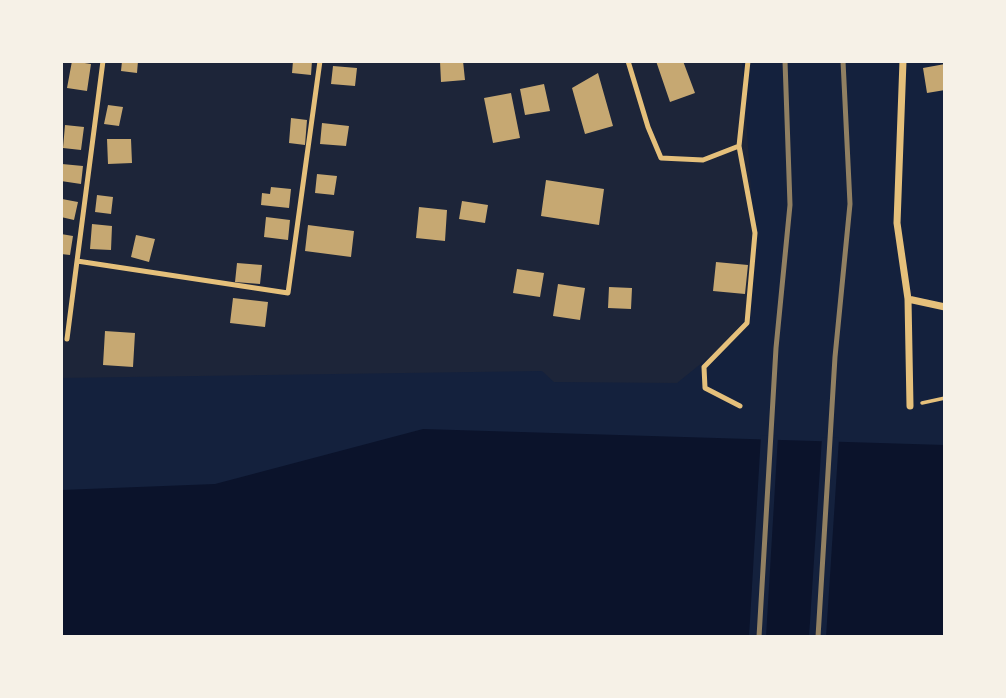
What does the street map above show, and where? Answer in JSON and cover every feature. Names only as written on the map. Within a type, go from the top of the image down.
[{"type":"street","points":[[903,61],[897,223],[908,299],[910,406]]},
{"type":"street","points":[[908,299],[945,307]]},
{"type":"lane","points":[[67,339],[103,61]]},
{"type":"lane","points":[[77,261],[288,293],[320,61]]},
{"type":"lane","points":[[628,61],[648,127],[661,158],[703,160],[739,146]]},
{"type":"lane","points":[[740,405],[705,388],[704,367],[747,323],[755,233],[739,146],[750,71],[748,61]]},
{"type":"path","points":[[910,406],[945,398]]},
{"type":"shaded area","points":[[61,61],[742,61],[756,259],[749,315],[723,346],[677,383],[554,382],[542,371],[61,378]]},
{"type":"shaded area","points":[[423,429],[945,445],[945,637],[61,637],[61,490],[215,484]]},
{"type":"pier","points":[[761,435],[778,436],[766,637],[749,637]]},
{"type":"pier","points":[[822,437],[839,438],[826,637],[809,637]]},
{"type":"building","points":[[72,61],[91,64],[87,91],[67,88]]},
{"type":"building","points":[[122,61],[138,61],[137,73],[121,71]]},
{"type":"building","points":[[293,61],[312,61],[311,75],[292,73]]},
{"type":"building","points":[[440,61],[463,61],[465,80],[441,82]]},
{"type":"building","points":[[656,61],[683,61],[695,93],[670,102]]},
{"type":"building","points":[[945,64],[945,90],[927,93],[923,68]]},
{"type":"building","points":[[333,66],[357,68],[355,86],[331,84]]},
{"type":"building","points":[[598,73],[613,126],[585,134],[572,88]]},
{"type":"building","points":[[544,84],[550,111],[525,115],[520,89]]},
{"type":"building","points":[[511,93],[520,138],[493,143],[484,98]]},
{"type":"building","points":[[108,105],[123,107],[119,126],[104,124]]},
{"type":"building","points":[[291,118],[307,120],[305,145],[289,143]]},
{"type":"building","points":[[322,123],[349,126],[346,146],[320,144]]},
{"type":"building","points":[[65,125],[84,127],[81,150],[63,148]]},
{"type":"building","points":[[107,139],[131,139],[132,163],[108,164]]},
{"type":"building","points":[[62,164],[83,166],[81,184],[61,181]]},
{"type":"building","points":[[317,174],[337,176],[334,195],[315,193]]},
{"type":"building","points":[[546,180],[604,189],[599,225],[541,216]]},
{"type":"building","points":[[271,187],[291,189],[289,208],[261,205],[262,193],[270,194]]},
{"type":"building","points":[[97,195],[113,197],[111,214],[95,212]]},
{"type":"building","points":[[62,199],[78,202],[74,220],[61,217]]},
{"type":"building","points":[[462,201],[488,205],[485,223],[459,219]]},
{"type":"building","points":[[419,207],[447,210],[445,241],[416,238]]},
{"type":"building","points":[[266,217],[290,220],[288,240],[264,237]]},
{"type":"building","points":[[92,224],[112,226],[111,250],[90,249]]},
{"type":"building","points":[[308,225],[354,231],[351,257],[305,251]]},
{"type":"building","points":[[61,234],[73,236],[70,255],[61,254]]},
{"type":"building","points":[[136,235],[155,239],[149,262],[131,257]]},
{"type":"building","points":[[716,262],[748,265],[745,294],[713,291]]},
{"type":"building","points":[[237,263],[262,265],[260,284],[235,282]]},
{"type":"building","points":[[517,269],[544,273],[540,297],[513,293]]},
{"type":"building","points":[[558,284],[585,288],[580,320],[553,316]]},
{"type":"building","points":[[609,287],[632,288],[631,309],[608,308]]},
{"type":"building","points":[[233,298],[268,302],[265,327],[230,323]]},
{"type":"building","points":[[105,331],[135,333],[133,367],[103,365]]},
{"type":"railway","points":[[759,637],[776,348],[790,205],[785,61]]},
{"type":"railway","points":[[818,637],[835,357],[850,204],[843,61]]}]
